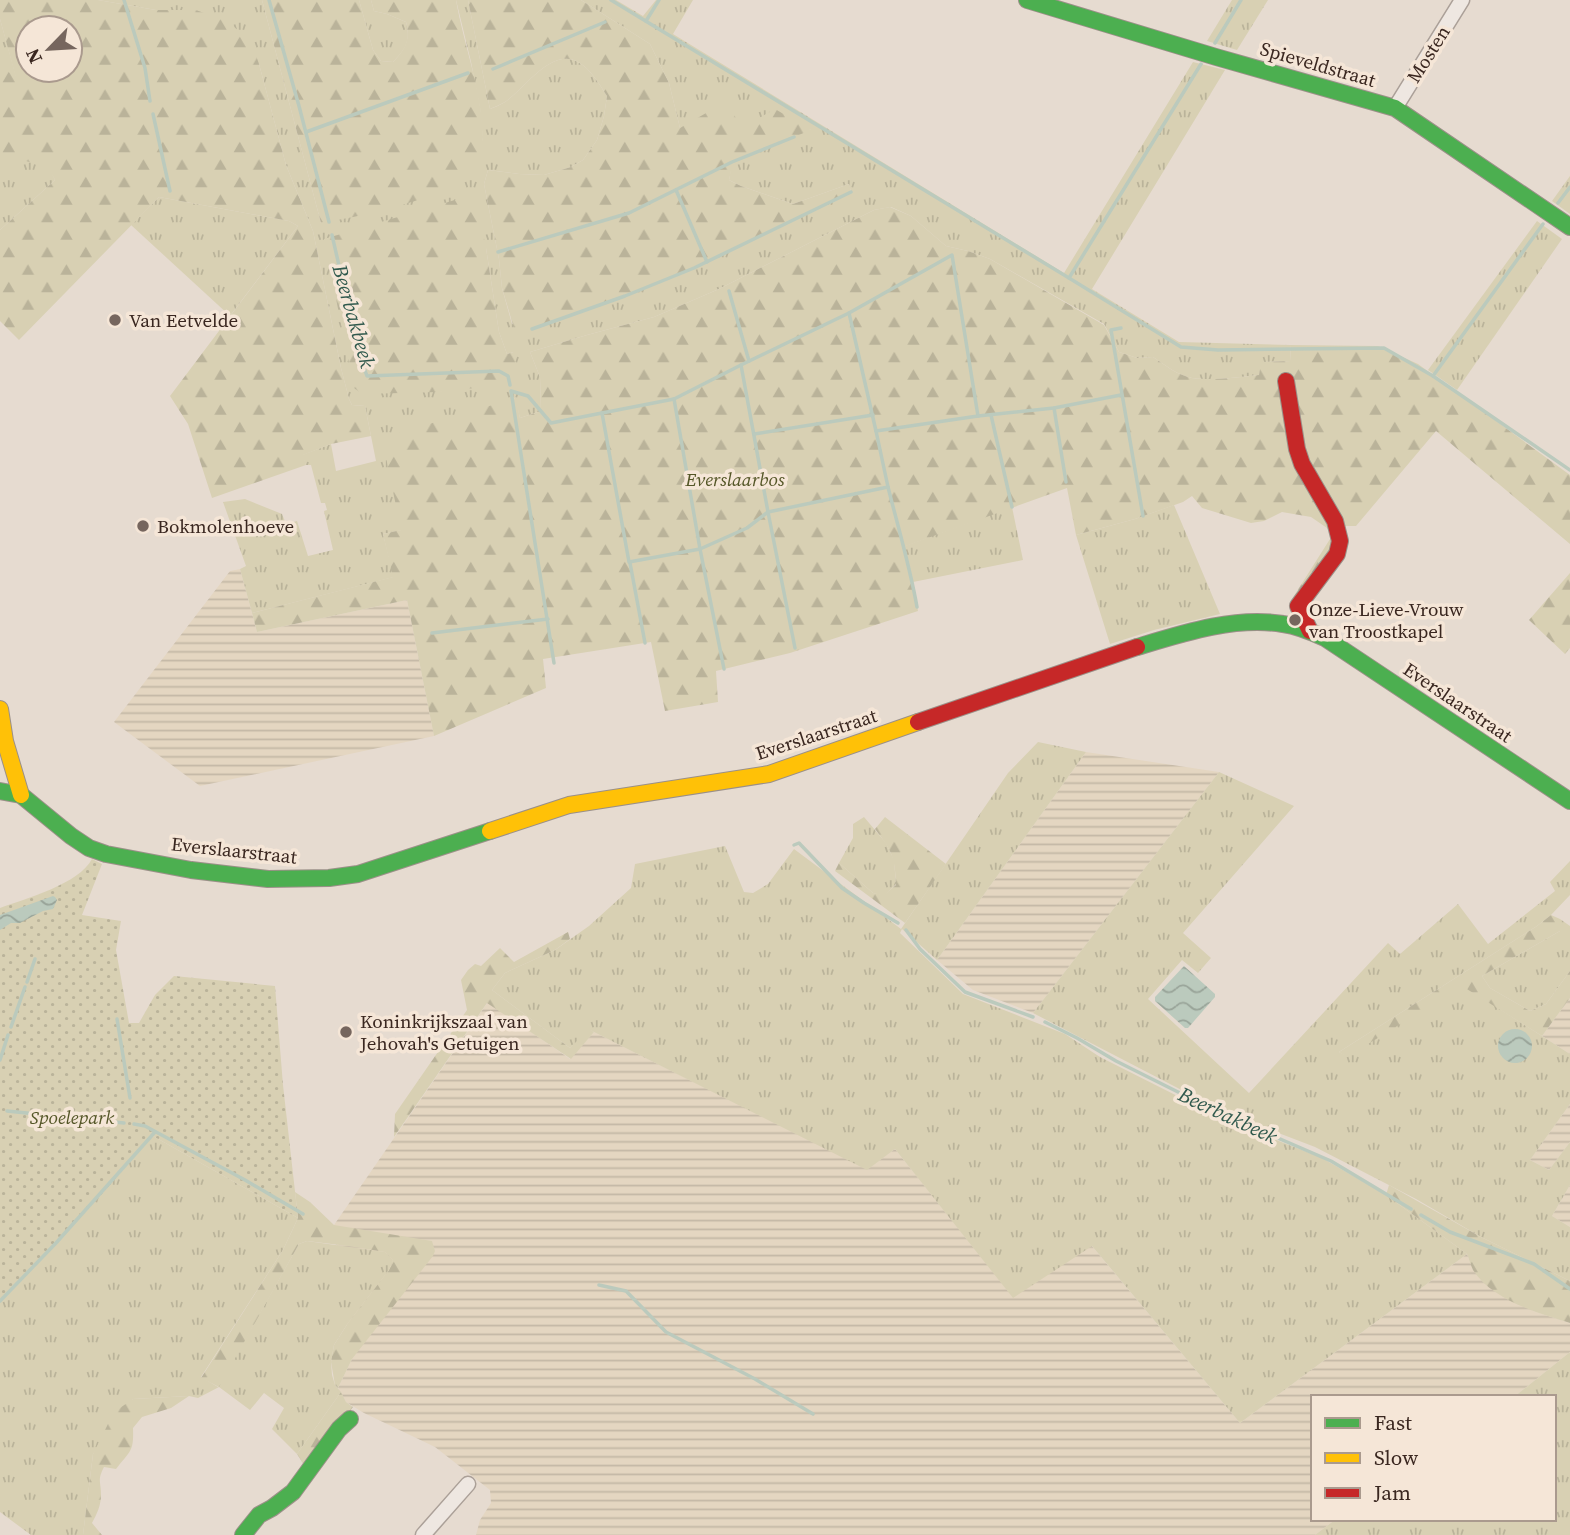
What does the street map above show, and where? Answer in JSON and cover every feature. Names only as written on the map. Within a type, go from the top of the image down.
[{"type":"street","name":"Spieveldstraat","points":[[1027,0],[1395,108],[1570,227]]},
{"type":"street","name":"Mosten","points":[[1395,108],[1462,0]]},
{"type":"street","points":[[1282,623],[1337,554],[1340,541],[1335,521],[1302,464],[1286,381]]},
{"type":"street","points":[[1298,606],[1310,631]]},
{"type":"street","name":"Everslaarstraat","points":[[21,794],[71,836],[97,852],[191,870],[268,879],[329,878],[358,874],[569,805],[769,774],[1144,644],[1217,627],[1262,622],[1282,623],[1325,638],[1570,801]]},
{"type":"street","points":[[0,709],[3,747],[21,794],[0,791]]},
{"type":"street","points":[[243,1535],[259,1515],[293,1492],[350,1419]]},
{"type":"street","points":[[425,1534],[468,1484]]},
{"type":"shaded area","points":[[240,569],[257,632],[407,600],[434,736],[200,786],[114,722],[230,571]]},
{"type":"shaded area","points":[[1086,752],[1219,772],[1033,1013],[973,990],[937,960]]},
{"type":"shaded area","points":[[1570,998],[1570,1054],[1542,1036]]},
{"type":"shaded area","points":[[488,1002],[570,1059],[594,1032],[867,1169],[895,1149],[1013,1297],[1091,1245],[1240,1423],[1467,1254],[1473,1270],[1533,1311],[1570,1323],[1570,1352],[1516,1395],[1311,1395],[1311,1521],[1333,1521],[1315,1535],[476,1535],[480,1520],[491,1503],[490,1490],[435,1447],[346,1402],[338,1388],[352,1359],[334,1225]]},
{"type":"shaded area","points":[[1570,1104],[1570,1142],[1549,1170],[1530,1160]]},
{"type":"shaded area","points":[[1570,1185],[1570,1227],[1552,1216]]},
{"type":"green space","points":[[0,0],[98,0],[156,10],[196,10],[228,22],[251,41],[286,165],[313,231],[349,399],[352,405],[365,406],[371,436],[331,444],[303,455],[306,465],[212,498],[188,424],[170,396],[298,226],[289,221],[159,197],[19,340],[0,321],[0,230],[55,180],[48,167],[0,154],[0,45],[9,72],[14,76],[14,84],[84,84],[84,14],[14,14],[14,71],[0,19]]},
{"type":"green space","points":[[98,0],[262,0],[321,223],[483,140],[480,108],[456,0],[468,0],[490,109],[505,102],[538,72],[558,60],[568,59],[583,65],[607,96],[597,140],[583,160],[571,167],[544,175],[488,170],[484,184],[502,288],[512,324],[532,329],[694,268],[851,192],[849,184],[793,204],[729,180],[732,162],[811,129],[680,128],[669,83],[650,44],[581,0],[616,0],[643,16],[656,0],[693,0],[673,34],[1064,273],[1193,62],[1225,70],[1092,289],[1179,342],[1290,345],[1291,361],[1262,362],[1259,375],[1217,379],[1187,377],[1153,357],[1137,358],[1119,352],[1104,324],[990,259],[946,246],[911,216],[891,207],[874,210],[719,289],[654,317],[530,352],[540,377],[541,411],[520,418],[515,398],[402,530],[383,534],[394,577],[252,613],[240,569],[246,566],[223,502],[245,499],[282,514],[286,524],[297,521],[308,556],[333,550],[324,511],[327,510],[325,503],[321,503],[311,465],[306,465],[302,455],[331,444],[336,471],[376,461],[365,406],[352,405],[349,399],[313,231],[286,165],[259,64],[196,10],[156,10]],"holes":[[[486,248],[499,332],[507,354],[514,352],[440,392]]]},
{"type":"green space","points":[[262,0],[359,0],[373,50],[381,61],[393,62],[406,44],[406,22],[374,11],[371,0],[456,0],[482,120],[482,149],[469,176],[458,184],[401,205],[321,223]]},
{"type":"green space","points":[[359,0],[371,0],[374,11],[406,22],[406,44],[393,62],[381,61],[373,50]]},
{"type":"green space","points":[[468,0],[581,0],[650,44],[669,83],[680,128],[727,101],[741,128],[775,109],[811,130],[733,162],[729,180],[793,204],[849,184],[851,192],[694,268],[532,329],[518,342],[502,288],[484,184],[488,170],[544,175],[571,167],[583,160],[597,140],[607,96],[594,77],[578,62],[558,60],[538,72],[505,102],[490,109]]},
{"type":"green space","points":[[1232,0],[1268,0],[1237,50],[1207,41]]},
{"type":"green space","points":[[0,19],[14,69],[14,84],[18,84],[29,123],[55,180],[0,230]]},
{"type":"green space","points":[[1570,176],[1570,214],[1552,201]]},
{"type":"green space","points":[[475,194],[499,332],[507,354],[514,352],[517,381],[440,392],[362,394],[354,388],[324,239]]},
{"type":"green space","points":[[159,197],[289,221],[298,226],[230,316],[131,225]]},
{"type":"green space","name":"Everslaarbos","points":[[890,207],[911,216],[946,246],[990,259],[1104,325],[1119,352],[1137,358],[1153,357],[1187,377],[1216,379],[1259,375],[1261,362],[1291,361],[1290,345],[1378,346],[1418,364],[1570,475],[1570,544],[1436,431],[1356,526],[1343,526],[1347,540],[1292,599],[1330,539],[1327,528],[1311,517],[1282,512],[1264,521],[1251,523],[1202,508],[1192,496],[1183,502],[1135,519],[1076,535],[1067,488],[903,547],[918,611],[790,653],[716,671],[718,702],[665,711],[651,642],[543,659],[546,688],[434,736],[407,600],[257,632],[252,613],[393,577],[383,534],[401,530],[382,438],[516,398],[520,418],[541,411],[540,377],[530,352],[654,317],[719,289],[874,210]]},
{"type":"green space","points":[[1537,221],[1562,239],[1457,390],[1428,370]]},
{"type":"green space","points":[[1174,505],[1220,614],[1110,644],[1076,535]]},
{"type":"green space","points":[[1012,507],[1023,560],[913,582],[902,547]]},
{"type":"green space","points":[[1570,573],[1570,648],[1565,654],[1529,620]]},
{"type":"green space","points":[[1038,742],[1086,752],[937,960],[902,929],[900,933],[963,994],[1065,1034],[1100,1057],[1223,1119],[1322,1158],[1386,1195],[1467,1254],[1240,1423],[1092,1246],[1013,1298],[895,1149],[867,1170],[590,1030],[570,1048],[492,990],[505,973],[555,950],[589,926],[631,888],[635,864],[725,846],[744,892],[753,893],[768,884],[794,849],[901,929],[1008,773]]},
{"type":"green space","points":[[1219,772],[1294,806],[1183,933],[1211,958],[1198,973],[1182,960],[1148,999],[1249,1093],[1388,943],[1400,954],[1458,904],[1488,944],[1555,891],[1550,882],[1570,861],[1570,895],[1551,915],[1339,1052],[1347,1056],[1462,985],[1570,1054],[1570,1104],[1530,1160],[1549,1170],[1570,1142],[1570,1185],[1552,1216],[1570,1227],[1570,1281],[1481,1237],[1416,1199],[1315,1147],[1224,1112],[1033,1013]]},
{"type":"green space","points":[[864,817],[886,843],[894,860],[896,884],[884,896],[873,893],[839,863],[853,838],[853,824]]},
{"type":"green space","points":[[885,817],[946,864],[905,923],[835,871],[839,863],[873,893],[884,895],[896,885],[892,855],[875,829]]},
{"type":"green space","name":"Spoelepark","points":[[92,859],[102,864],[82,915],[121,921],[116,950],[129,1023],[139,1023],[155,995],[174,976],[275,986],[298,1218],[153,1136],[21,1286],[0,1300],[0,908],[64,883],[76,876]]},
{"type":"green space","points":[[1551,915],[1560,919],[1560,931],[1482,976],[1490,988],[1530,1011],[1546,1004],[1570,971],[1570,998],[1542,1036],[1462,986],[1347,1057],[1339,1052],[1537,926]]},
{"type":"green space","points":[[1560,919],[1570,926],[1570,971],[1546,1004],[1530,1011],[1490,988],[1482,976],[1560,931]]},
{"type":"green space","points":[[568,932],[570,939],[555,950],[505,973],[492,990],[570,1048],[589,1029],[594,1032],[571,1059],[487,1003],[394,1137],[395,1114],[467,1010],[461,980],[468,970],[475,964],[481,966],[500,948],[514,962]]},
{"type":"green space","points":[[153,1136],[298,1218],[283,1250],[201,1377],[218,1387],[299,1244],[307,1241],[385,1252],[393,1260],[389,1270],[334,1345],[332,1375],[341,1392],[297,1454],[272,1429],[284,1408],[264,1393],[250,1410],[219,1387],[198,1398],[189,1396],[133,1399],[93,1454],[83,1535],[31,1535],[0,1512],[0,1291],[132,1150]]},
{"type":"green space","points":[[1389,1185],[1481,1237],[1570,1281],[1570,1323],[1517,1304],[1492,1290],[1473,1270],[1467,1254],[1386,1195]]},
{"type":"green space","points":[[295,1192],[334,1225],[432,1241],[435,1251],[352,1359],[338,1388],[335,1385],[331,1362],[334,1345],[389,1270],[393,1260],[385,1252],[307,1241],[299,1244],[219,1387],[201,1378],[283,1250],[298,1218]]},
{"type":"green space","points":[[1570,1352],[1570,1535],[1315,1535],[1333,1521],[1556,1521],[1556,1395],[1516,1395]]},
{"type":"green space","points":[[341,1392],[346,1402],[353,1407],[306,1468],[297,1454]]},
{"type":"green space","points":[[189,1396],[171,1408],[142,1417],[133,1428],[133,1442],[128,1454],[116,1469],[104,1467],[101,1475],[100,1502],[92,1523],[102,1535],[83,1535],[93,1454],[114,1412],[133,1399]]},
{"type":"water","points":[[53,896],[57,900],[53,909],[20,923],[11,923],[0,930],[0,915]]},
{"type":"water","points":[[1184,966],[1215,994],[1188,1028],[1155,1001],[1155,997]]},
{"type":"water","points":[[1515,1029],[1527,1034],[1532,1046],[1527,1058],[1515,1063],[1503,1058],[1498,1046],[1503,1034]]},
{"type":"waterway","points":[[124,0],[145,68],[150,101]]},
{"type":"waterway","name":"Beerbakbeek","points":[[269,0],[329,222]]},
{"type":"waterway","points":[[611,0],[1069,278],[1201,64]]},
{"type":"waterway","points":[[646,21],[659,0]]},
{"type":"waterway","points":[[1215,43],[1241,0]]},
{"type":"waterway","points":[[493,69],[605,22]]},
{"type":"waterway","points":[[306,132],[468,73]]},
{"type":"waterway","points":[[153,114],[170,191]]},
{"type":"waterway","points":[[498,252],[629,213],[732,162],[794,137]]},
{"type":"waterway","points":[[1558,203],[1570,187]]},
{"type":"waterway","points":[[676,190],[707,262]]},
{"type":"waterway","points":[[532,329],[694,268],[851,192]]},
{"type":"waterway","points":[[1069,278],[1181,347],[1218,350],[1384,348],[1433,376],[1543,224]]},
{"type":"waterway","name":"Beerbakbeek","points":[[332,235],[360,357],[367,376],[499,371],[508,376],[510,385]]},
{"type":"waterway","points":[[602,413],[674,399],[849,313],[952,255],[978,416]]},
{"type":"waterway","points":[[729,291],[749,361]]},
{"type":"waterway","points":[[849,313],[876,431]]},
{"type":"waterway","points":[[1121,328],[1111,330],[1143,516]]},
{"type":"waterway","points":[[741,365],[795,648]]},
{"type":"waterway","points":[[1433,376],[1570,470]]},
{"type":"waterway","points":[[554,663],[511,391],[528,396],[551,423],[602,413],[629,562],[700,549],[747,528],[768,512],[888,487],[876,431],[1054,408],[1121,395]]},
{"type":"waterway","points":[[674,399],[724,669]]},
{"type":"waterway","points":[[1054,408],[1066,482]]},
{"type":"waterway","points":[[754,434],[873,415]]},
{"type":"waterway","points":[[991,415],[1012,507]]},
{"type":"waterway","points":[[888,487],[917,607]]},
{"type":"waterway","points":[[630,563],[645,643]]},
{"type":"waterway","points":[[432,633],[548,619]]},
{"type":"waterway","name":"Beerbakbeek","points":[[794,845],[799,843],[842,888],[898,923]]},
{"type":"waterway","name":"Beerbakbeek","points":[[906,930],[920,949],[965,992],[1033,1017]]},
{"type":"waterway","points":[[27,982],[35,959]]},
{"type":"waterway","points":[[11,1027],[25,987]]},
{"type":"waterway","points":[[117,1019],[130,1098]]},
{"type":"waterway","name":"Beerbakbeek","points":[[1045,1022],[1222,1114],[1331,1161],[1411,1209]]},
{"type":"waterway","points":[[0,1060],[8,1035]]},
{"type":"waterway","points":[[7,1111],[124,1123]]},
{"type":"waterway","points":[[134,1124],[145,1126],[303,1214]]},
{"type":"waterway","points":[[0,1301],[155,1132]]},
{"type":"waterway","name":"Beerbakbeek","points":[[1421,1215],[1450,1232],[1534,1264],[1570,1289]]},
{"type":"waterway","points":[[599,1285],[626,1291],[666,1332],[755,1379],[813,1414]]},
{"type":"traffic: fast","points":[[1027,0],[1395,108],[1570,227]]},
{"type":"traffic: fast","points":[[1137,647],[1191,631],[1246,622],[1289,625],[1305,630],[1325,638],[1570,801]]},
{"type":"traffic: fast","points":[[0,791],[21,795],[71,836],[89,848],[106,854],[191,870],[268,879],[329,878],[358,874],[490,831]]},
{"type":"traffic: fast","points":[[243,1535],[259,1515],[293,1492],[339,1429],[350,1419]]},
{"type":"traffic: slow","points":[[0,709],[5,741],[21,795]]},
{"type":"traffic: slow","points":[[490,831],[569,805],[769,774],[918,722]]},
{"type":"traffic: jam","points":[[1286,381],[1302,464],[1335,521],[1340,541],[1337,554],[1298,606],[1310,631]]},
{"type":"traffic: jam","points":[[918,722],[1137,647]]},
{"type":"place","name":"Van Eetvelde","points":[[115,320]]},
{"type":"place","name":"Bokmolenhoeve","points":[[143,526]]},
{"type":"place","name":"Onze-Lieve-Vrouw van Troostkapel","points":[[1295,620]]},
{"type":"place","name":"Koninkrijkszaal van Jehovah's Getuigen","points":[[346,1032]]}]
